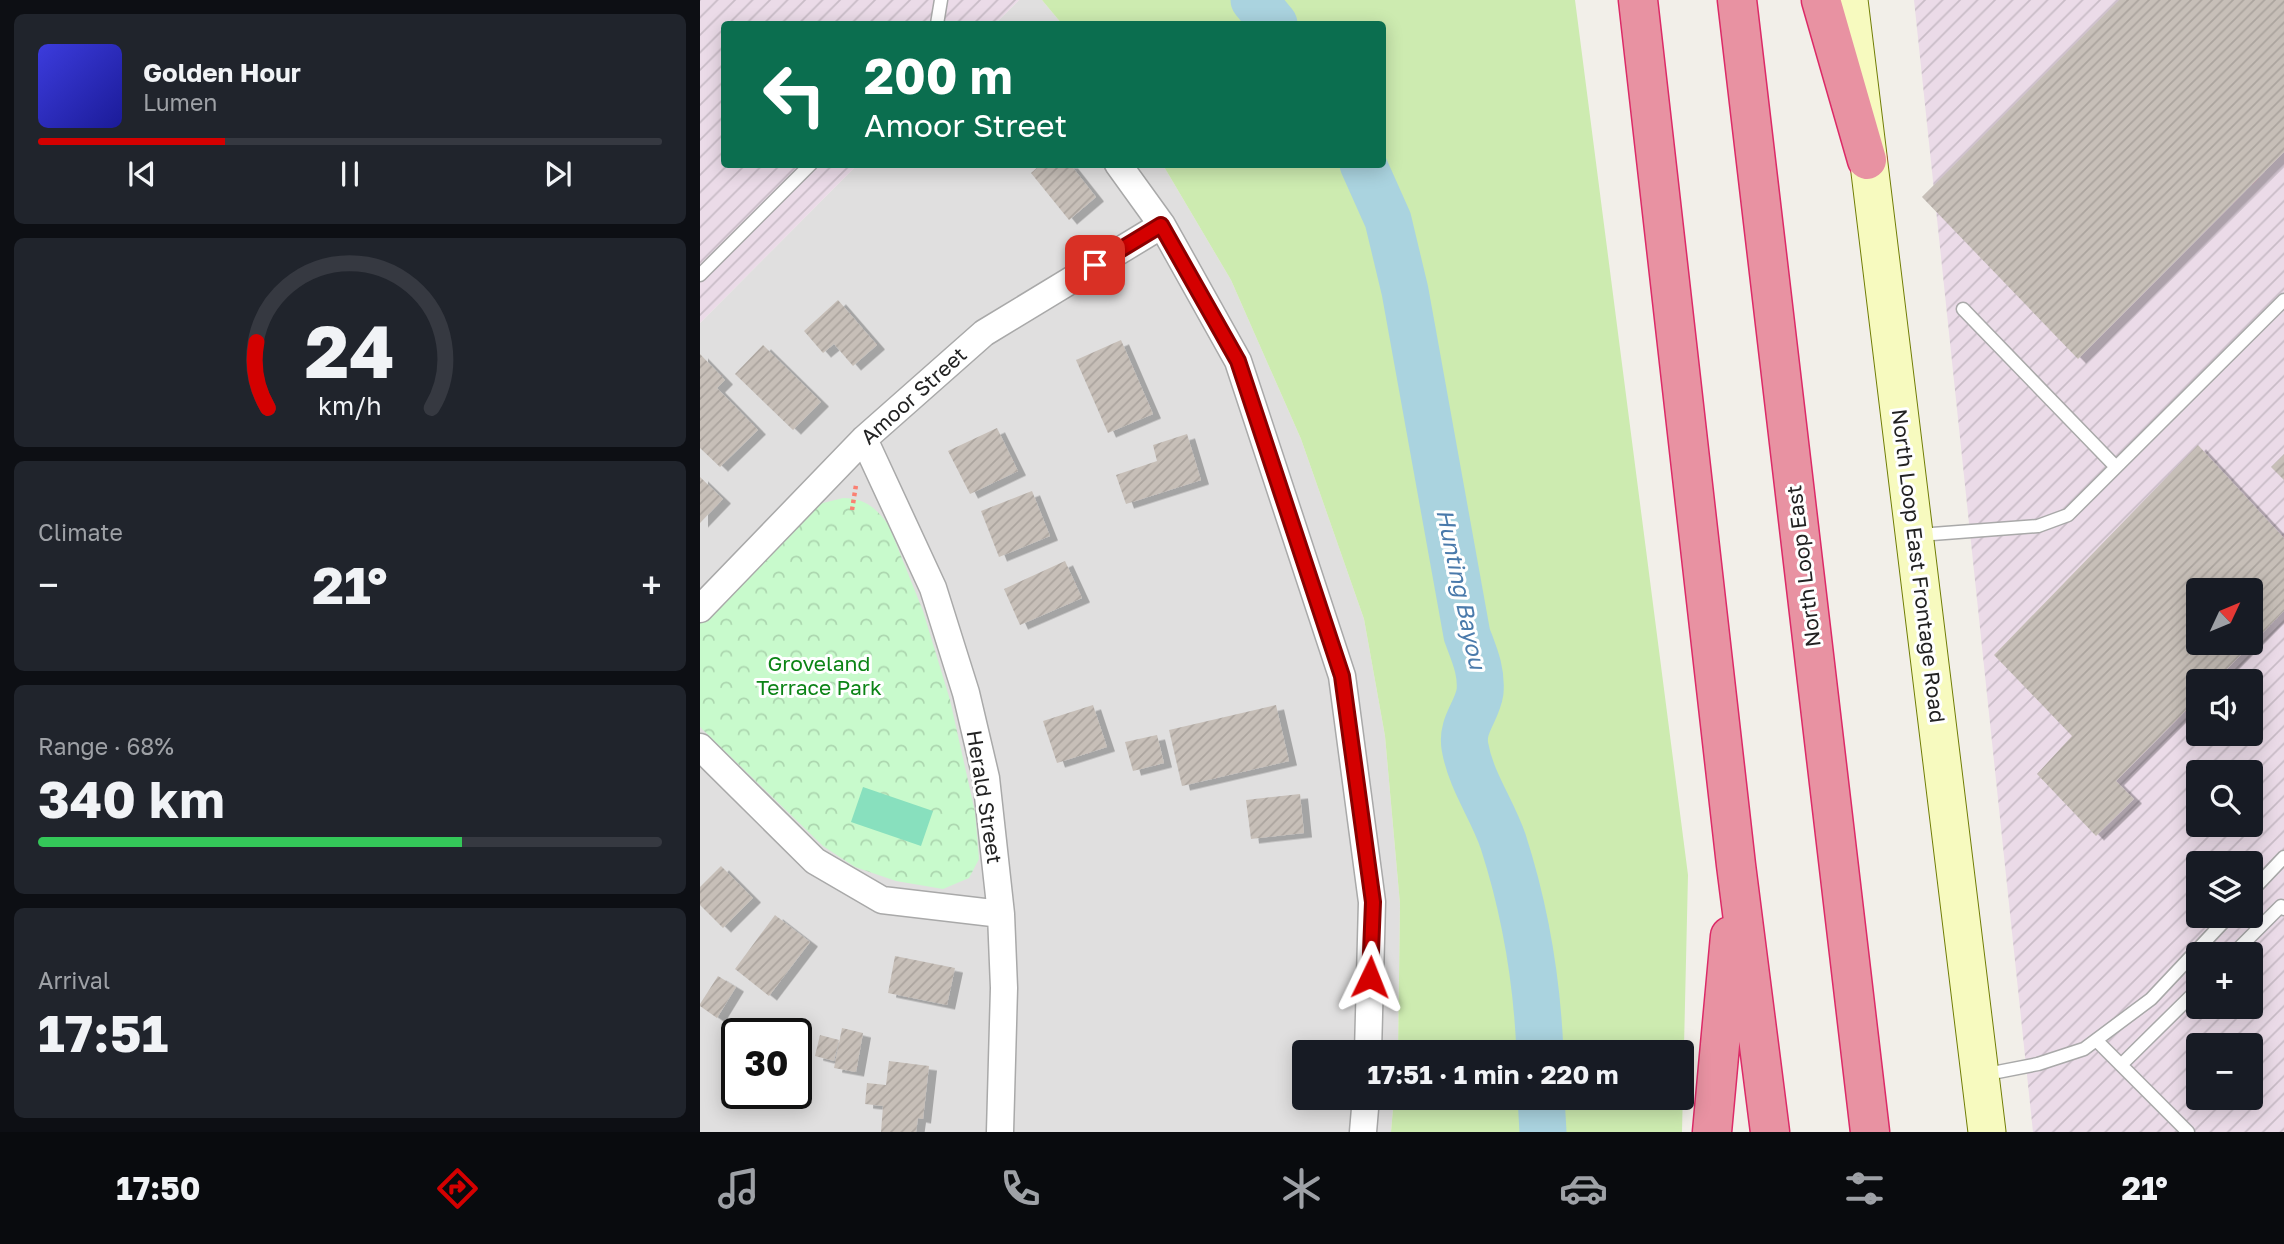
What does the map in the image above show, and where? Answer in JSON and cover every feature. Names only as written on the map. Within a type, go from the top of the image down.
[{"type":"highway","points":[[1638,0],[1736,865],[1770,1132]]},
{"type":"highway","name":"North Loop East","points":[[1737,0],[1870,1132]]},
{"type":"highway","points":[[1821,0],[1867,160]]},
{"type":"highway","points":[[1712,1132],[1736,865]]},
{"type":"main road","name":"North Loop East Frontage Road","points":[[1849,0],[1987,1132]]},
{"type":"street","points":[[1121,168],[1161,225],[1238,361],[1342,676],[1373,902],[1368,1040]]},
{"type":"street","name":"Amoor Street","points":[[700,609],[864,439],[984,333],[1161,225]]},
{"type":"street","name":"Herald Street","points":[[864,439],[933,588],[966,692],[986,778],[1001,915],[1004,988],[1000,1132]]},
{"type":"street","points":[[700,747],[815,861],[882,900],[1001,915]]},
{"type":"street","points":[[1363,1132],[1365,1110]]},
{"type":"lane","points":[[938,21],[941,0]]},
{"type":"lane","points":[[700,275],[807,168]]},
{"type":"lane","points":[[1915,535],[2038,526],[2068,515],[2284,300]]},
{"type":"lane","points":[[1964,309],[2116,467]]},
{"type":"lane","points":[[2263,880],[2284,858]]},
{"type":"lane","points":[[2245,942],[2281,906],[2284,909]]},
{"type":"lane","points":[[1980,1076],[2038,1064],[2084,1049],[2151,999],[2218,928]]},
{"type":"lane","points":[[2121,1065],[2186,1001]]},
{"type":"lane","points":[[2096,1041],[2188,1132]]},
{"type":"shaded area","points":[[700,0],[1019,0],[998,21],[721,21],[721,168],[854,168],[700,323]]},
{"type":"shaded area","points":[[1019,0],[1042,0],[1060,21],[998,21]]},
{"type":"shaded area","points":[[1914,0],[2284,0],[2284,1132],[2033,1132]]},
{"type":"shaded area","points":[[854,168],[1165,168],[1231,280],[1301,439],[1364,619],[1385,736],[1400,904],[1398,1040],[1292,1040],[1292,1110],[1393,1110],[1391,1132],[700,1132],[700,323]]},
{"type":"green space","points":[[1042,0],[1575,0],[1688,875],[1684,1040],[1398,1040],[1400,904],[1385,736],[1364,619],[1301,439],[1231,280],[1165,168],[1386,168],[1386,21],[1060,21]]},
{"type":"green space","name":"Groveland Terrace Park","points":[[843,498],[869,505],[889,526],[923,611],[950,700],[975,812],[979,859],[969,878],[943,889],[896,881],[855,867],[823,846],[700,727],[700,622],[815,505]]},
{"type":"green space","points":[[863,787],[933,811],[921,846],[851,822]]},
{"type":"green space","points":[[1393,1110],[1683,1110],[1682,1132],[1391,1132]]},
{"type":"building","points":[[2119,0],[2284,0],[2284,152],[2078,359],[1922,197]]},
{"type":"building","points":[[1037,168],[1073,168],[1096,197],[1069,220],[1031,173]]},
{"type":"building","points":[[838,300],[877,345],[853,366],[834,344],[823,353],[804,331]]},
{"type":"building","points":[[1121,340],[1153,414],[1108,433],[1076,360]]},
{"type":"building","points":[[763,345],[821,402],[793,430],[735,374]]},
{"type":"building","points":[[700,354],[725,380],[717,388],[758,430],[720,467],[700,448]]},
{"type":"building","points":[[997,428],[1018,471],[970,494],[948,451]]},
{"type":"building","points":[[1187,434],[1201,480],[1126,504],[1116,475],[1157,461],[1153,445]]},
{"type":"building","points":[[2198,445],[2284,538],[2284,611],[2263,632],[2263,578],[2186,578],[2186,655],[2241,655],[2227,669],[2186,669],[2186,710],[2116,781],[2134,799],[2096,836],[2037,774],[2072,736],[1994,655]]},
{"type":"building","points":[[2284,454],[2284,480],[2271,467]]},
{"type":"building","points":[[700,477],[723,499],[700,523]]},
{"type":"building","points":[[1032,491],[1050,536],[999,557],[981,511]]},
{"type":"building","points":[[1065,561],[1082,598],[1020,625],[1004,589]]},
{"type":"building","points":[[1093,705],[1107,747],[1057,763],[1043,721]]},
{"type":"building","points":[[1276,705],[1289,761],[1182,786],[1169,730]]},
{"type":"building","points":[[1157,735],[1164,763],[1133,771],[1125,742]]},
{"type":"building","points":[[1300,794],[1304,833],[1251,839],[1246,800]]},
{"type":"building","points":[[721,866],[753,898],[723,928],[700,905],[700,887]]},
{"type":"building","points":[[775,915],[810,942],[769,996],[735,969]]},
{"type":"building","points":[[895,956],[955,968],[947,1005],[888,993]]},
{"type":"building","points":[[718,976],[736,987],[717,1018],[700,1004]]},
{"type":"building","points":[[842,1028],[863,1033],[856,1072],[834,1068]]},
{"type":"building","points":[[820,1035],[839,1040],[834,1061],[815,1056]]},
{"type":"building","points":[[889,1061],[929,1066],[923,1119],[918,1118],[916,1132],[881,1132],[883,1106],[865,1104],[867,1083],[886,1085]]},
{"type":"waterway","name":"Hunting Bayou","points":[[1254,0],[1272,21]]},
{"type":"waterway","name":"Hunting Bayou","points":[[1365,168],[1388,220],[1405,291],[1467,635],[1480,677],[1480,692],[1465,732],[1465,747],[1472,772],[1503,841],[1518,893],[1533,972],[1539,1040]]},
{"type":"waterway","name":"Hunting Bayou","points":[[1542,1110],[1543,1132]]},
{"type":"route","points":[[1095,265],[1161,225],[1238,361],[1342,676],[1373,902],[1370,977]]}]
